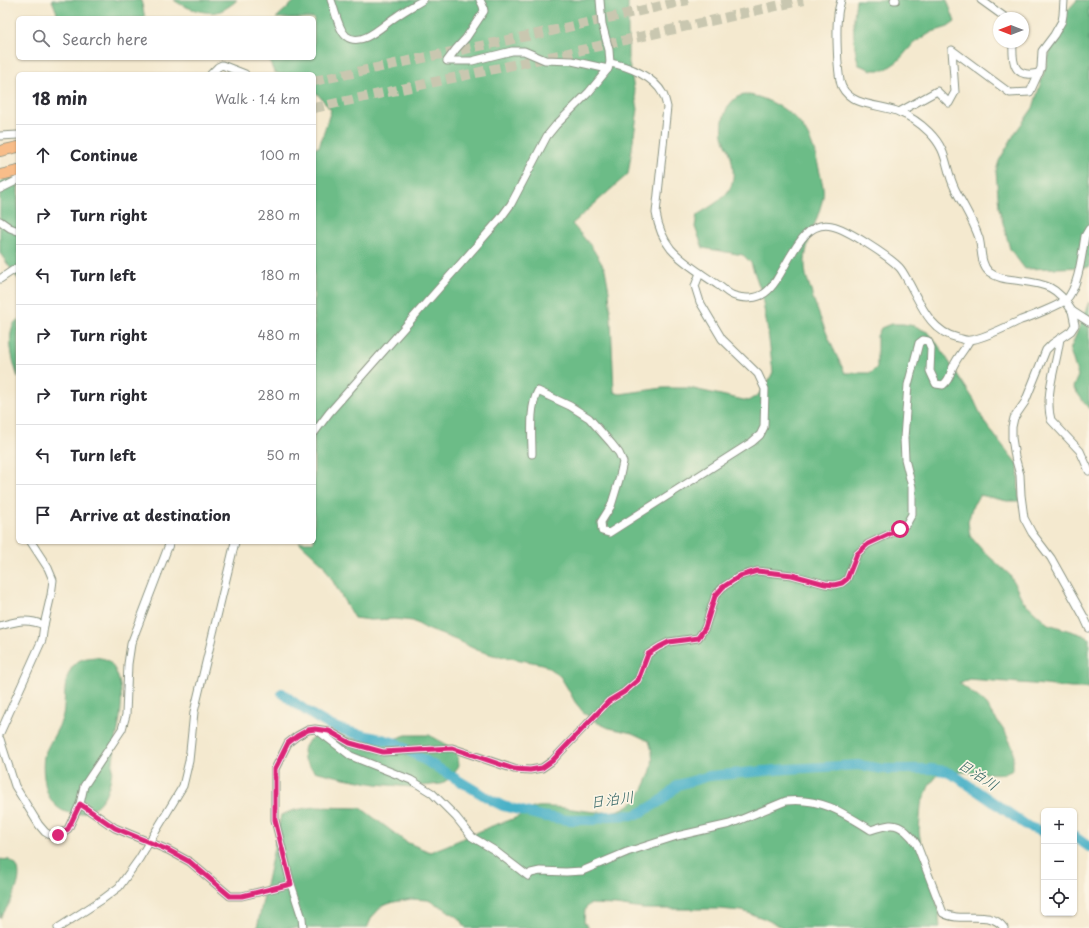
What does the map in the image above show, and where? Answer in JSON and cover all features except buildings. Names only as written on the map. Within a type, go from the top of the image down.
[{"type":"highway","points":[[0,151],[16,147]]},
{"type":"highway","points":[[0,175],[16,171]]},
{"type":"street","points":[[331,0],[342,32],[347,37],[356,39],[373,34],[396,16],[423,0]]},
{"type":"street","points":[[480,0],[484,11],[466,38],[447,61],[472,61],[512,51],[524,51],[545,60],[572,61],[609,66],[621,64],[648,78],[659,88],[664,96],[666,107],[656,213],[658,224],[663,237],[671,249],[700,273],[734,296],[758,298],[768,290],[802,238],[811,228],[821,225],[831,226],[845,230],[884,255],[900,268],[934,325],[944,334],[969,341],[1032,316],[1066,300],[1074,287],[1085,236],[1089,229]]},
{"type":"street","points":[[316,430],[329,413],[500,219],[511,204],[547,136],[589,92],[609,66],[609,50],[602,24],[600,0]]},
{"type":"street","points":[[841,0],[838,15],[837,37],[839,74],[842,86],[850,96],[858,101],[899,112],[928,131],[939,143],[944,153],[954,187],[975,227],[980,240],[984,264],[988,271],[1005,279],[1041,284],[1055,289],[1066,300],[1072,311],[1075,325],[1071,331],[1046,350],[1024,402],[1014,418],[1012,438],[1020,476],[1024,518],[1032,533],[1051,558],[1084,616],[1089,628]]},
{"type":"street","points":[[981,0],[998,12]]},
{"type":"street","points":[[899,112],[937,91],[949,103],[955,92],[952,50],[1010,93],[1030,92],[1041,68],[1042,51],[1062,21],[1064,0]]},
{"type":"street","points":[[1013,48],[1012,58],[1017,70],[1023,74],[1032,75],[1039,73]]},
{"type":"street","points":[[212,72],[222,65],[240,72]]},
{"type":"street","points":[[0,136],[16,135]]},
{"type":"street","points":[[0,189],[16,181]]},
{"type":"street","points":[[0,221],[16,230]]},
{"type":"street","points":[[0,279],[16,268]]},
{"type":"street","points":[[532,454],[534,404],[538,391],[570,406],[589,418],[612,443],[623,462],[611,506],[601,522],[602,531],[609,533],[752,442],[760,435],[764,427],[765,389],[758,374],[722,339],[700,302],[695,286],[700,273]]},
{"type":"street","points":[[1072,311],[1089,322]]},
{"type":"street","points":[[1060,338],[1050,399],[1051,420],[1080,451],[1089,471]]},
{"type":"street","points":[[303,928],[302,918],[291,884],[275,820],[275,769],[288,743],[308,730],[315,729],[329,731],[350,743],[383,752],[452,748],[514,769],[530,770],[542,768],[552,761],[609,701],[624,692],[638,680],[648,654],[669,642],[698,638],[705,628],[715,596],[723,587],[740,576],[757,571],[792,575],[825,584],[834,585],[842,583],[847,579],[857,554],[868,544],[900,529],[907,523],[912,514],[912,487],[905,459],[904,438],[908,385],[919,343],[923,340],[928,341],[931,348],[930,371],[936,384],[942,386],[948,381],[954,364],[966,348],[969,341]]},
{"type":"street","points":[[0,733],[42,640],[51,595],[52,580],[48,568],[32,544]]},
{"type":"street","points":[[0,739],[15,786],[44,832],[50,835],[58,835],[68,829],[80,804],[84,786],[122,729],[126,715],[128,664],[131,644],[169,544]]},
{"type":"street","points":[[58,928],[119,887],[139,859],[183,786],[189,761],[194,712],[235,544]]},
{"type":"street","points":[[0,626],[17,621],[29,620],[44,625]]},
{"type":"street","points":[[315,729],[350,756],[410,780],[432,793],[456,817],[472,837],[494,850],[528,876],[532,873],[540,871],[582,871],[627,852],[677,836],[730,824],[786,800],[812,801],[842,812],[870,830],[891,825],[902,829],[912,836],[917,845],[943,913],[949,917],[992,918],[1001,923],[1004,928]]},
{"type":"street","points":[[80,804],[115,828],[168,850],[190,862],[230,896],[242,896],[291,884]]},
{"type":"green space","points":[[52,0],[141,0],[145,16],[58,16]]},
{"type":"green space","points":[[174,0],[237,0],[222,10],[212,13],[194,10]]},
{"type":"green space","points":[[296,0],[628,0],[628,58],[638,109],[628,174],[572,224],[591,246],[605,269],[609,291],[614,392],[620,394],[663,388],[689,388],[748,401],[758,395],[767,384],[773,372],[768,332],[761,291],[751,263],[743,255],[703,248],[695,227],[697,215],[723,197],[727,193],[732,183],[732,162],[729,150],[723,138],[722,126],[726,111],[736,98],[750,95],[773,103],[792,115],[805,130],[816,158],[823,191],[822,200],[809,239],[805,257],[806,275],[820,317],[845,373],[871,373],[877,367],[877,336],[881,328],[891,324],[903,324],[915,326],[929,333],[974,400],[984,422],[1018,465],[1019,501],[1007,501],[980,495],[973,505],[968,522],[970,536],[983,551],[1010,575],[1023,601],[1048,624],[1089,638],[1089,688],[1071,688],[969,679],[959,683],[983,701],[1005,732],[1013,748],[1013,770],[1004,774],[941,771],[929,786],[921,805],[919,831],[921,845],[938,907],[940,928],[784,928],[763,918],[742,911],[720,909],[643,909],[616,905],[589,904],[585,909],[584,922],[589,928],[466,928],[461,920],[444,908],[428,900],[411,899],[382,906],[372,917],[367,928],[257,928],[281,815],[295,810],[314,807],[361,808],[406,842],[430,852],[520,816],[535,807],[565,808],[592,812],[616,811],[627,806],[637,798],[650,774],[652,763],[652,753],[649,741],[632,733],[609,728],[598,723],[584,713],[575,702],[560,676],[543,664],[493,655],[477,650],[427,629],[413,621],[354,618],[323,564],[301,544],[316,544],[316,148],[319,147],[331,110],[316,92],[316,72],[274,72],[269,60],[316,60],[316,16],[278,16]]},
{"type":"green space","points":[[856,0],[947,0],[955,22],[948,27],[932,32],[914,43],[898,61],[885,70],[872,70],[859,65],[855,49],[854,16]]},
{"type":"green space","points":[[1077,0],[1089,0],[1089,267],[1025,269],[1010,249],[999,208],[996,171],[999,161],[1015,133],[1033,108],[1053,42],[1067,11]]},
{"type":"green space","points":[[16,177],[16,276],[0,253],[0,181]]},
{"type":"green space","points":[[1089,302],[1089,409],[1073,387],[1078,376],[1070,350]]},
{"type":"green space","points":[[16,322],[16,370],[11,347],[11,331]]},
{"type":"green space","points":[[96,657],[105,659],[111,663],[119,679],[121,688],[120,718],[111,779],[104,797],[92,809],[77,814],[69,813],[55,805],[50,798],[45,785],[43,764],[44,756],[63,715],[66,682],[70,670],[79,661]]},
{"type":"green space","points":[[317,734],[369,742],[388,741],[406,735],[429,735],[444,743],[457,753],[459,765],[453,776],[441,784],[411,787],[376,784],[344,778],[314,771],[304,759],[303,750],[309,740]]},
{"type":"green space","points":[[0,859],[9,860],[16,865],[19,871],[19,879],[13,897],[0,918]]},
{"type":"waterway","name":"日泊川","points":[[282,693],[300,707],[334,727],[396,743],[493,801],[503,806],[541,816],[568,820],[594,820],[608,816],[635,815],[661,801],[678,785],[709,776],[787,769],[859,765],[883,769],[931,769],[945,771],[957,777],[1029,827],[1041,831]]},
{"type":"waterway","name":"日泊川","points":[[1077,838],[1089,847]]},
{"type":"tunnel","points":[[316,81],[551,31],[688,0]]},
{"type":"tunnel","points":[[316,108],[803,0]]},
{"type":"route","points":[[58,835],[68,829],[80,804],[115,828],[168,850],[190,862],[230,896],[242,896],[291,884],[275,820],[275,769],[288,743],[297,736],[308,730],[315,729],[329,731],[350,743],[383,752],[452,748],[514,769],[530,770],[542,768],[552,761],[609,701],[624,692],[638,680],[648,654],[669,642],[698,638],[705,628],[715,596],[723,587],[740,576],[757,571],[792,575],[825,584],[834,585],[842,583],[847,579],[857,554],[868,544],[900,529]]}]
